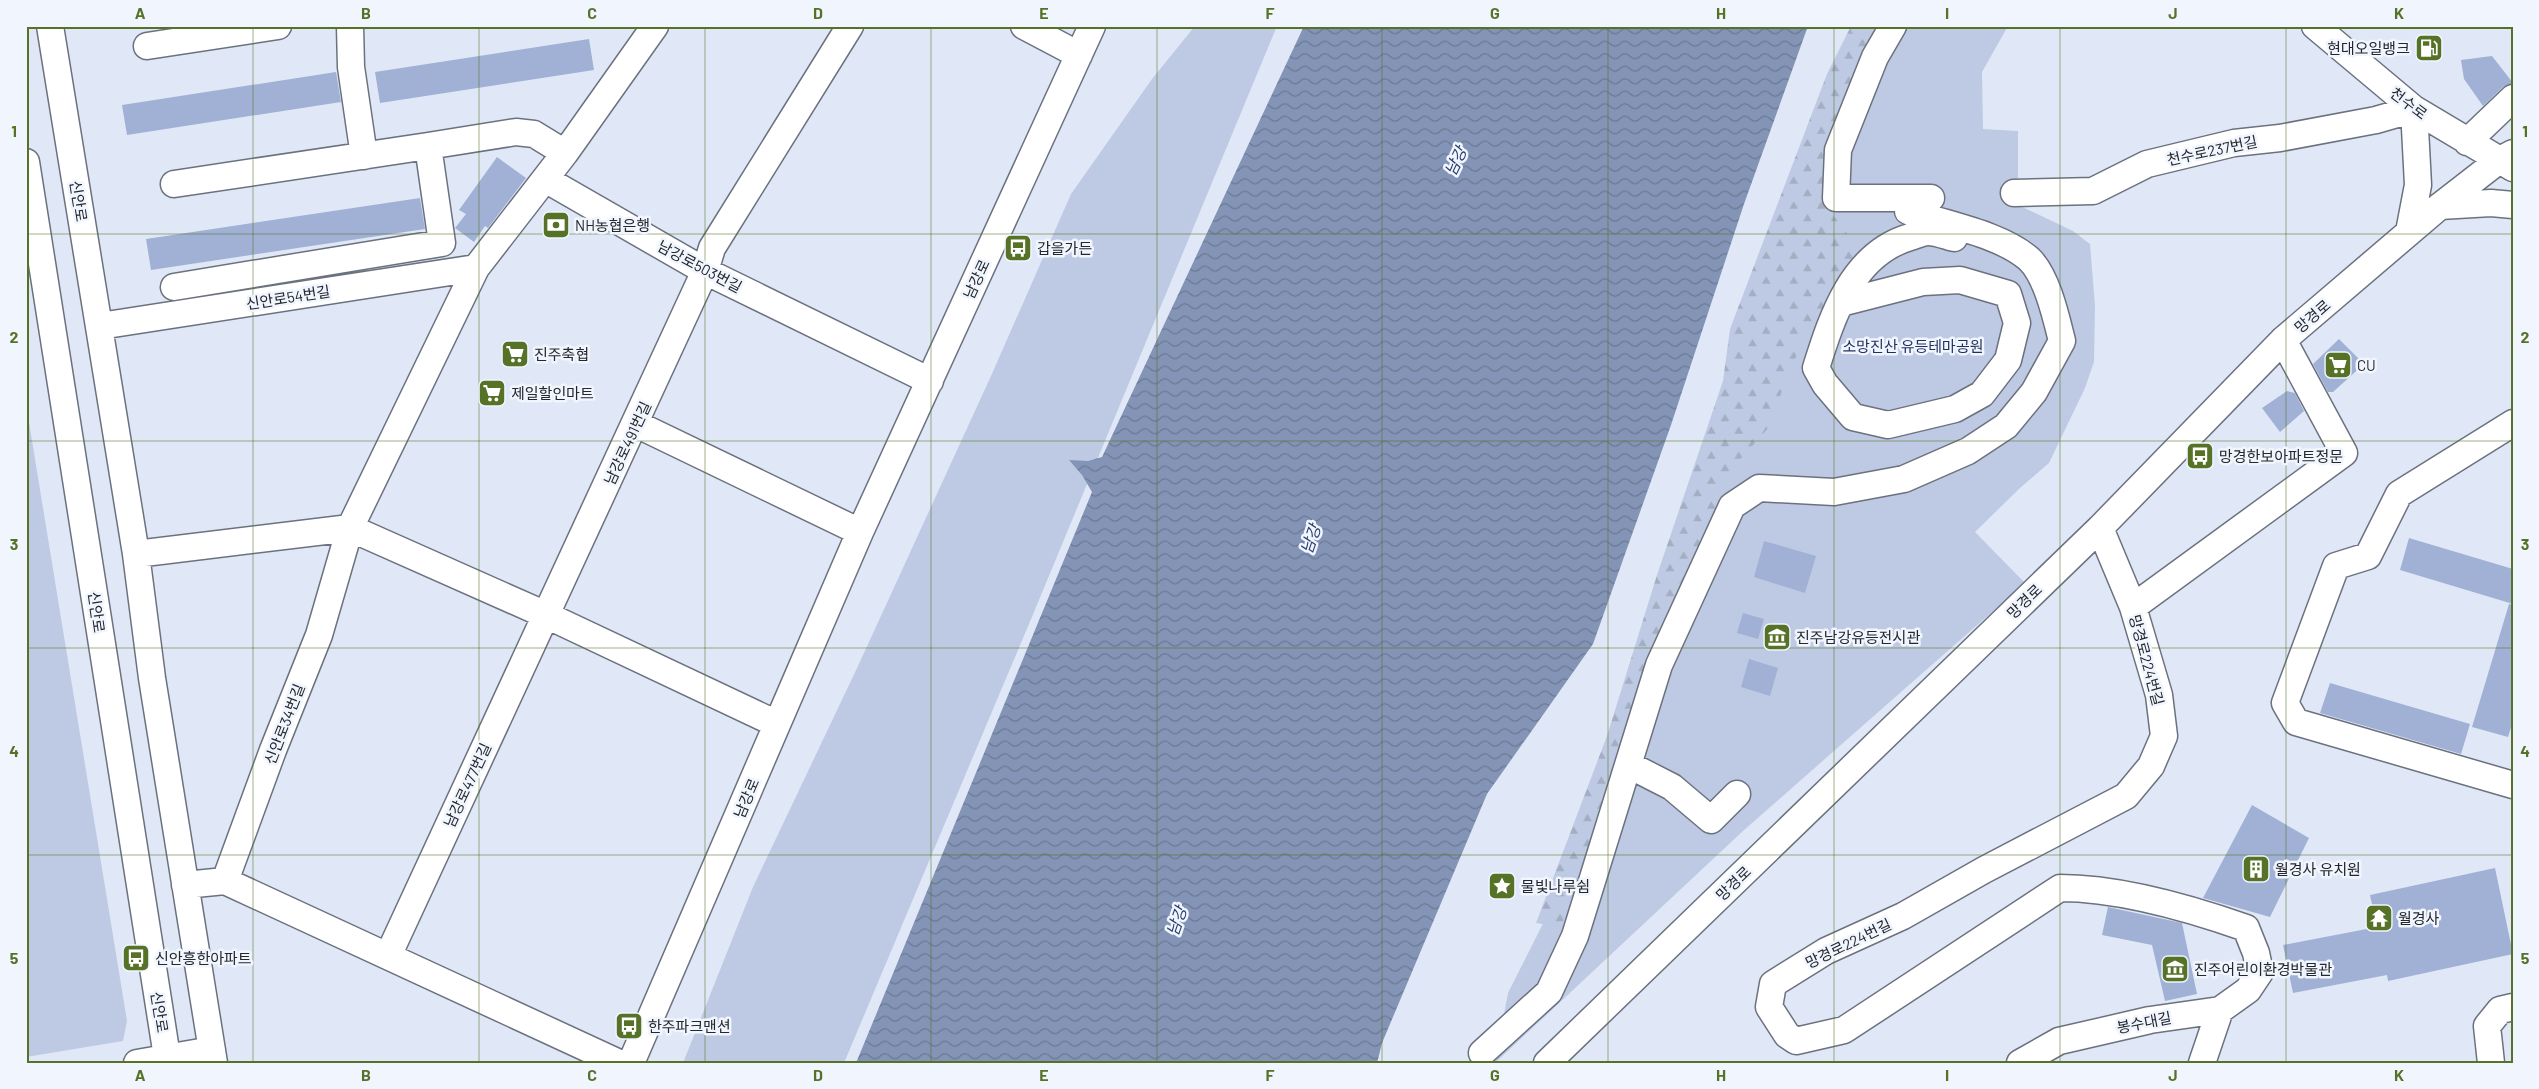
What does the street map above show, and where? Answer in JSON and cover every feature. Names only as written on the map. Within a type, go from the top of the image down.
[{"type":"street","name":"신안로","points":[[50,26],[100,326],[136,554],[152,678],[213,1056]]},
{"type":"street","points":[[146,46],[278,26]]},
{"type":"street","points":[[350,26],[351,67],[364,156]]},
{"type":"street","name":"남강로491번길","points":[[546,615],[706,271],[712,248],[850,26]]},
{"type":"street","points":[[1024,26],[1079,55]]},
{"type":"street","name":"남강로","points":[[631,1063],[860,532],[1092,26]]},
{"type":"street","points":[[1482,1053],[1549,992],[1574,936],[1659,665],[1732,506],[1759,488],[1834,492],[1904,479],[1968,450],[2006,426],[2028,398],[2062,341],[2048,292],[2030,260],[2007,246],[1981,234],[1908,211],[1920,198],[1836,198],[1838,150],[1875,57],[1893,26]]},
{"type":"street","name":"천수로","points":[[2315,26],[2414,109],[2467,142],[2508,161]]},
{"type":"street","points":[[350,528],[476,268],[565,153],[646,32]]},
{"type":"street","points":[[2467,142],[2513,98]]},
{"type":"street","points":[[2409,232],[2418,185],[2414,109]]},
{"type":"street","name":"천수로237번길","points":[[2014,193],[2093,191],[2147,164],[2234,143],[2280,138],[2376,120],[2414,109]]},
{"type":"street","points":[[174,184],[516,132],[534,134],[565,153]]},
{"type":"street","points":[[174,287],[442,243],[428,146]]},
{"type":"street","name":"망경로","points":[[1547,1063],[2100,528],[2284,340],[2440,206],[2508,161]]},
{"type":"street","name":"신안로","points":[[26,162],[168,1060]]},
{"type":"street","name":"남강로503번길","points":[[545,179],[706,271],[930,380]]},
{"type":"street","points":[[2440,206],[2491,203],[2513,205]]},
{"type":"street","points":[[1840,303],[1923,282],[1960,280],[2008,294],[2017,323],[2008,360],[1982,394],[1955,409],[1888,425],[1853,417],[1825,384],[1816,368],[1826,336],[1840,303],[1862,267],[1897,241],[1928,232],[2030,260]]},
{"type":"street","name":"신안로54번길","points":[[100,326],[476,268]]},
{"type":"street","points":[[2133,607],[2344,453],[2284,340]]},
{"type":"street","points":[[2513,423],[2399,494],[2368,556],[2336,566],[2285,703],[2296,722],[2513,786]]},
{"type":"street","points":[[636,424],[860,532]]},
{"type":"street","points":[[136,554],[350,528],[546,615],[777,724]]},
{"type":"street","name":"신안로34번길","points":[[225,881],[318,635],[350,528]]},
{"type":"street","name":"망경로224번길","points":[[2100,528],[2133,607],[2159,695],[2164,736],[2151,766],[2126,796],[1984,870],[1904,916],[1826,951],[1773,984],[1769,1007],[1787,1035],[1796,1042],[1844,1030],[2060,888],[2093,888],[2208,914],[2246,928],[2256,954],[2260,972],[2248,990],[2220,1010]]},
{"type":"street","name":"남강로477번길","points":[[388,956],[546,615]]},
{"type":"street","points":[[1629,765],[1672,788],[1711,820],[1738,794]]},
{"type":"street","points":[[185,885],[225,881],[619,1063]]},
{"type":"street","points":[[2491,1063],[2486,1026],[2500,1010],[2513,1007]]},
{"type":"street","points":[[2202,1063],[2220,1010]]},
{"type":"street","name":"봉수대길","points":[[2020,1063],[2059,1040],[2150,1020],[2220,1010]]},
{"type":"street","points":[[138,1063],[213,1056]]},
{"type":"green space","points":[[1195,26],[1277,26],[1034,612],[844,1063],[683,1063],[753,887],[858,666],[991,376],[1071,194],[1152,79]]},
{"type":"green space","points":[[1851,26],[1873,26],[1828,141],[1821,199],[1849,236],[1855,256],[1789,369],[1771,425],[1724,477],[1715,509],[1656,661],[1632,736],[1561,927],[1536,923],[1607,736],[1657,575],[1723,381],[1730,329],[1827,74]]},
{"type":"green space","name":"소망진산 유등테마공원","points":[[1855,26],[2008,26],[1982,72],[1983,129],[2018,131],[2018,205],[2073,231],[2090,244],[2095,306],[2094,362],[2085,388],[2049,463],[1975,532],[2025,583],[1743,831],[1495,1063],[1508,993],[1578,854]]},
{"type":"green space","points":[[26,404],[127,1021],[123,1041],[26,1057]]},
{"type":"water","name":"남강","points":[[1304,26],[1808,26],[1744,204],[1671,425],[1593,644],[1487,794],[1382,1043],[1377,1063],[856,1063],[1092,492],[1082,475],[1069,460],[1088,461],[1102,457]]},
{"type":"building","points":[[589,39],[594,70],[380,103],[375,72]]},
{"type":"building","points":[[2492,56],[2513,83],[2503,87],[2483,106],[2464,79],[2461,60]]},
{"type":"building","points":[[336,72],[341,102],[127,135],[122,105]]},
{"type":"building","points":[[497,157],[526,178],[488,228],[485,226],[474,242],[455,228],[466,214],[459,210]]},
{"type":"building","points":[[420,198],[425,229],[151,270],[146,239]]},
{"type":"building","points":[[2339,339],[2364,364],[2333,392],[2328,392],[2313,364]]},
{"type":"building","points":[[2287,391],[2295,393],[2304,411],[2280,432],[2262,408]]},
{"type":"building","points":[[2409,538],[2513,569],[2513,604],[2400,570]]},
{"type":"building","points":[[1764,541],[1816,556],[1805,593],[1754,577]]},
{"type":"building","points":[[2509,604],[2513,605],[2513,721],[2508,737],[2472,727]]},
{"type":"building","points":[[1743,613],[1764,619],[1758,639],[1737,633]]},
{"type":"building","points":[[1749,659],[1778,668],[1770,696],[1741,687]]},
{"type":"building","points":[[2330,683],[2470,724],[2461,754],[2320,713]]},
{"type":"building","name":"월경사 유치원","points":[[2252,805],[2309,838],[2270,917],[2203,898]]},
{"type":"building","points":[[2495,868],[2513,954],[2388,981],[2387,975],[2293,993],[2283,945],[2377,927],[2370,895]]},
{"type":"building","name":"진주어린이환경박물관","points":[[2108,907],[2182,923],[2197,994],[2165,1001],[2152,945],[2102,935]]},
{"type":"place","name":"현대오일뱅크","points":[[2429,48]]},
{"type":"place","name":"NH농협은행","points":[[556,225]]},
{"type":"place","name":"갑을가든","points":[[1018,248]]},
{"type":"place","name":"진주축협","points":[[515,354]]},
{"type":"place","name":"CU","points":[[2338,365]]},
{"type":"place","name":"제일할인마트","points":[[492,393]]},
{"type":"place","name":"망경한보아파트정문","points":[[2200,456]]},
{"type":"place","name":"진주남강유등전시관","points":[[1777,637]]},
{"type":"place","name":"월경사 유치원","points":[[2256,869]]},
{"type":"place","name":"물빛나루쉼","points":[[1502,886]]},
{"type":"place","name":"월경사","points":[[2379,918]]},
{"type":"place","name":"신안흥한아파트","points":[[136,958]]},
{"type":"place","name":"진주어린이환경박물관","points":[[2175,969]]},
{"type":"place","name":"한주파크맨션","points":[[629,1026]]}]
